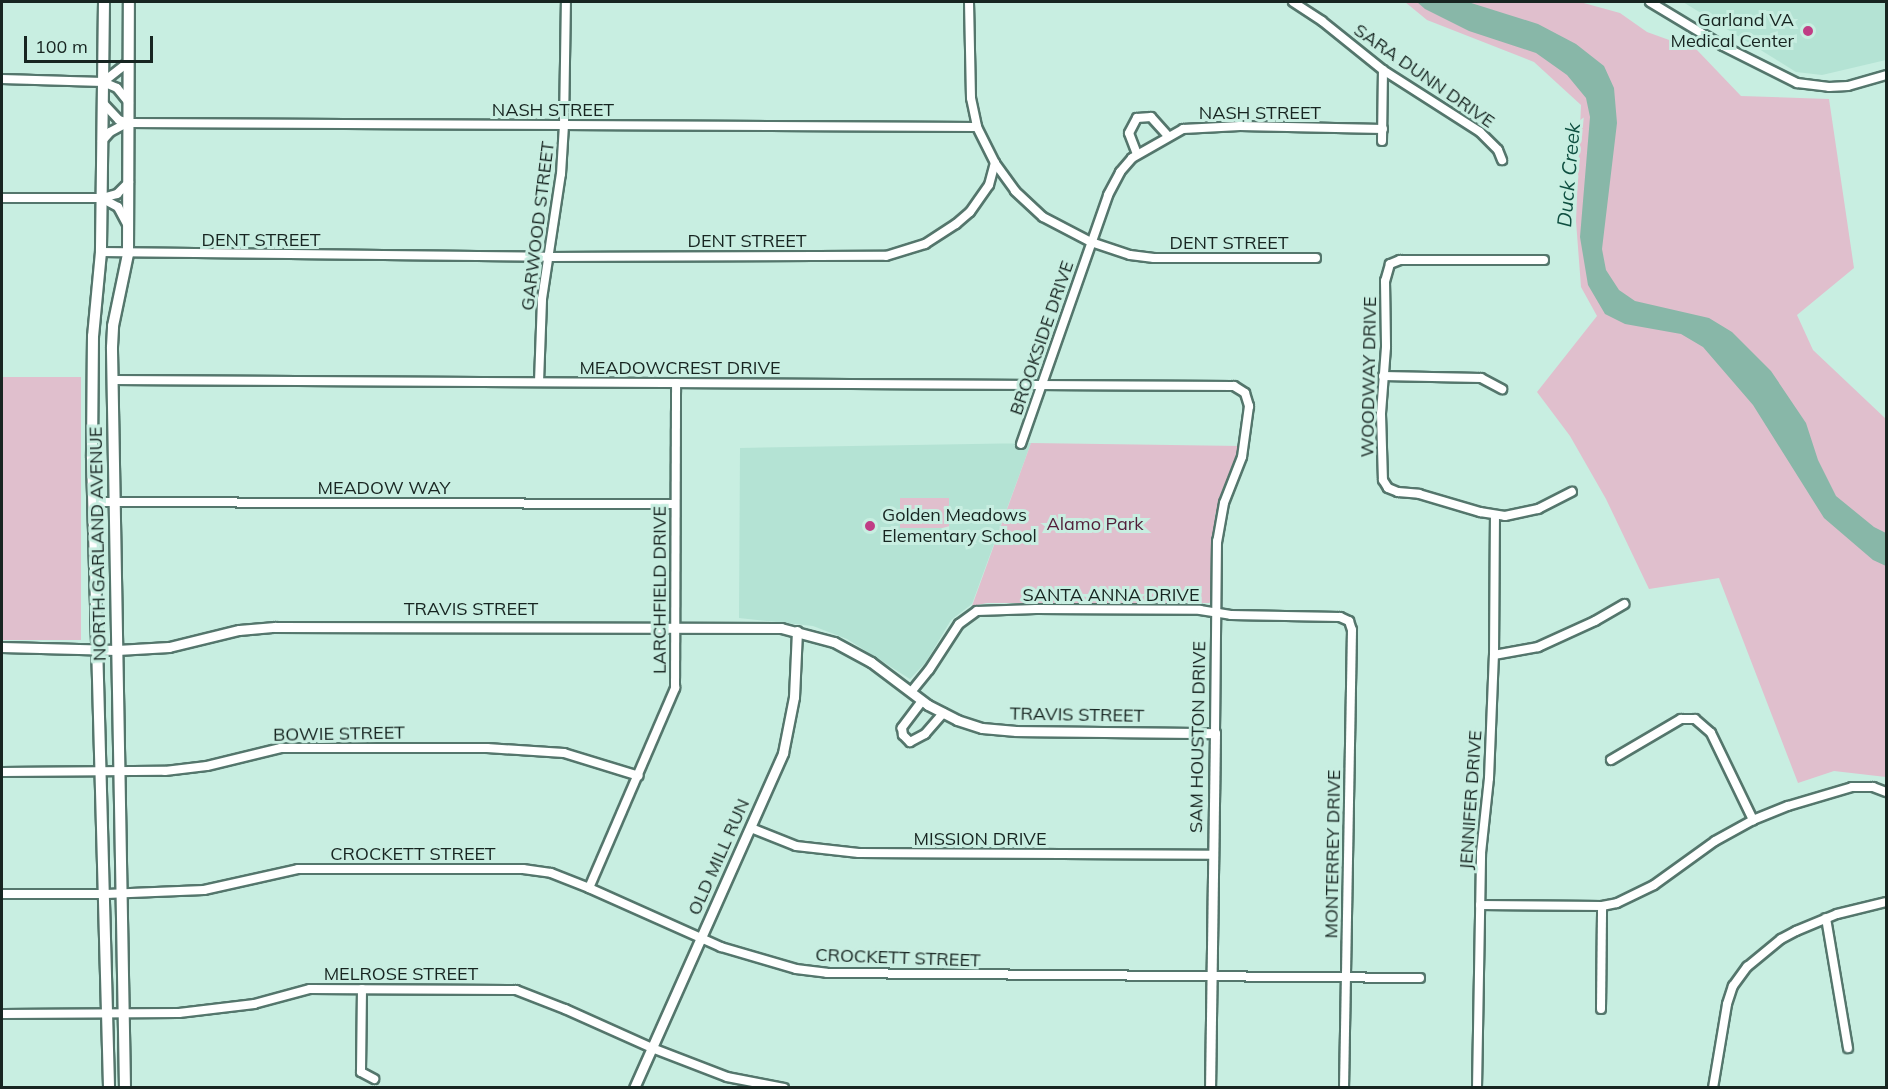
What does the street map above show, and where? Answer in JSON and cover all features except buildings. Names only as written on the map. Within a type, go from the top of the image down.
[{"type":"main road","name":"NORTH GARLAND AVENUE","points":[[104,2],[101,252],[92,375],[93,502],[106,894],[109,1088]]},
{"type":"main road","points":[[104,15],[109,2]]},
{"type":"main road","name":"NORTH GARLAND AVENUE","points":[[125,1088],[112,380],[114,326],[128,254],[129,2]]},
{"type":"main road","points":[[92,375],[112,380]]},
{"type":"street","name":"GARWOOD STREET","points":[[539,382],[542,299],[561,174],[566,2]]},
{"type":"street","points":[[969,2],[970,98],[977,127],[995,163]]},
{"type":"street","name":"SARA DUNN DRIVE","points":[[1293,2],[1323,21],[1383,70],[1480,132],[1498,150],[1502,160]]},
{"type":"street","points":[[1650,2],[1723,46],[1797,83],[1829,87],[1848,86],[1887,75]]},
{"type":"street","points":[[103,82],[129,63]]},
{"type":"street","points":[[1382,141],[1383,70]]},
{"type":"street","points":[[2,79],[103,82],[117,88],[129,104]]},
{"type":"street","points":[[103,103],[119,120],[129,123]]},
{"type":"street","points":[[1137,154],[1129,133],[1137,118],[1151,117],[1168,136]]},
{"type":"street","points":[[102,141],[119,126],[129,123]]},
{"type":"street","name":"NASH STREET","points":[[129,123],[977,127]]},
{"type":"street","name":"NASH STREET","points":[[1091,242],[1119,172],[1137,154],[1183,129],[1240,126],[1383,129]]},
{"type":"street","name":"DENT STREET","points":[[101,252],[548,257],[886,256],[925,244],[956,224],[970,212],[989,185],[995,163]]},
{"type":"street","name":"DENT STREET","points":[[995,163],[1015,191],[1043,217],[1091,242],[1130,255],[1154,258],[1316,258]]},
{"type":"street","points":[[2,198],[102,198],[117,194],[129,182]]},
{"type":"street","points":[[102,198],[118,207],[128,226]]},
{"type":"street","name":"BROOKSIDE DRIVE","points":[[1021,444],[1091,242]]},
{"type":"street","name":"WOODWAY DRIVE","points":[[1495,515],[1436,498],[1388,488],[1383,480],[1385,281],[1390,264],[1400,260],[1544,261]]},
{"type":"street","points":[[1383,376],[1481,378],[1502,389]]},
{"type":"street","name":"MEADOWCREST DRIVE","points":[[112,380],[1211,385],[1234,386],[1245,393]]},
{"type":"street","name":"LARCHFIELD DRIVE","points":[[590,888],[675,688],[676,383]]},
{"type":"street","name":"SAM HOUSTON DRIVE","points":[[1210,1088],[1218,541],[1224,503],[1242,457],[1249,412],[1245,393]]},
{"type":"street","points":[[1495,515],[1538,509],[1572,492]]},
{"type":"street","name":"MEADOW WAY","points":[[93,502],[675,504]]},
{"type":"street","name":"JENNIFER DRIVE","points":[[1477,1088],[1480,905],[1494,654],[1495,515]]},
{"type":"street","points":[[1494,654],[1538,647],[1595,621],[1625,604]]},
{"type":"street","name":"SANTA ANNA DRIVE","points":[[911,692],[929,670],[959,624],[977,611],[1036,609],[1216,612],[1231,615],[1340,617],[1349,621]]},
{"type":"street","name":"MONTERREY DRIVE","points":[[1344,1088],[1352,630],[1349,621]]},
{"type":"street","name":"TRAVIS STREET","points":[[2,647],[97,650],[169,647],[239,630],[275,627],[674,626],[768,628],[797,631],[834,642],[871,662],[922,701],[943,713],[982,728],[1016,731],[1215,733]]},
{"type":"street","name":"OLD MILL RUN","points":[[634,1088],[783,753],[790,727],[797,631]]},
{"type":"street","points":[[922,701],[902,728],[903,735],[910,742],[925,734],[943,713]]},
{"type":"street","points":[[1611,760],[1681,719],[1695,719],[1710,733],[1753,820]]},
{"type":"street","name":"BOWIE STREET","points":[[2,772],[119,773],[207,766],[281,748],[487,748],[564,753],[639,776]]},
{"type":"street","points":[[1480,905],[1602,906],[1637,895],[1715,842],[1753,820],[1840,789],[1862,786],[1887,792]]},
{"type":"street","name":"MISSION DRIVE","points":[[750,828],[796,846],[859,853],[1213,855]]},
{"type":"street","name":"CROCKETT STREET","points":[[2,894],[122,894],[204,890],[298,869],[523,870],[551,873],[590,888],[701,940],[796,969],[827,973],[1420,978]]},
{"type":"street","points":[[1713,1088],[1721,1029],[1733,986],[1747,967],[1781,939],[1826,918],[1887,902]]},
{"type":"street","points":[[1601,1009],[1602,906]]},
{"type":"street","points":[[1826,918],[1848,1048]]},
{"type":"street","name":"MELROSE STREET","points":[[2,1014],[179,1013],[254,1004],[310,989],[516,990],[727,1077],[784,1088]]},
{"type":"street","points":[[362,989],[361,1072],[374,1079]]},
{"type":"shaded area","points":[[1417,2],[1468,2],[1538,24],[1576,44],[1604,66],[1614,88],[1617,123],[1602,249],[1606,270],[1619,290],[1635,301],[1709,318],[1732,332],[1771,371],[1806,423],[1818,460],[1836,496],[1874,527],[1886,533],[1886,566],[1873,560],[1824,518],[1753,405],[1703,347],[1681,334],[1625,324],[1605,314],[1588,285],[1580,237],[1590,117],[1586,98],[1567,75],[1536,53],[1469,31],[1425,9]]},
{"type":"shaded area","name":"Garland VA Medical Center","points":[[1683,2],[1886,2],[1886,60],[1822,75],[1796,72]]},
{"type":"shaded area","name":"Golden Meadows Elementary School","points":[[1031,443],[972,604],[951,620],[926,662],[910,679],[847,639],[813,626],[739,618],[740,448]]},
{"type":"green space","points":[[1405,2],[1580,2],[1620,13],[1647,32],[1697,50],[1741,96],[1829,99],[1854,268],[1797,315],[1813,350],[1886,419],[1886,777],[1834,771],[1798,783],[1719,578],[1649,589],[1606,499],[1570,436],[1537,392],[1597,316],[1581,287],[1576,221],[1581,105],[1534,62],[1427,20]]},
{"type":"green space","points":[[2,377],[81,377],[81,640],[2,640]]},
{"type":"green space","name":"Alamo Park","points":[[1031,443],[1241,446],[1215,515],[1212,601],[1209,603],[987,603],[972,606]]},
{"type":"green space","points":[[900,498],[949,498],[949,528],[900,528]]},
{"type":"place","name":"Garland VA Medical Center","points":[[1808,31]]},
{"type":"place","name":"Golden Meadows Elementary School","points":[[870,526]]},
{"type":"water label","name":"Duck Creek","points":[[1568,175]]}]
